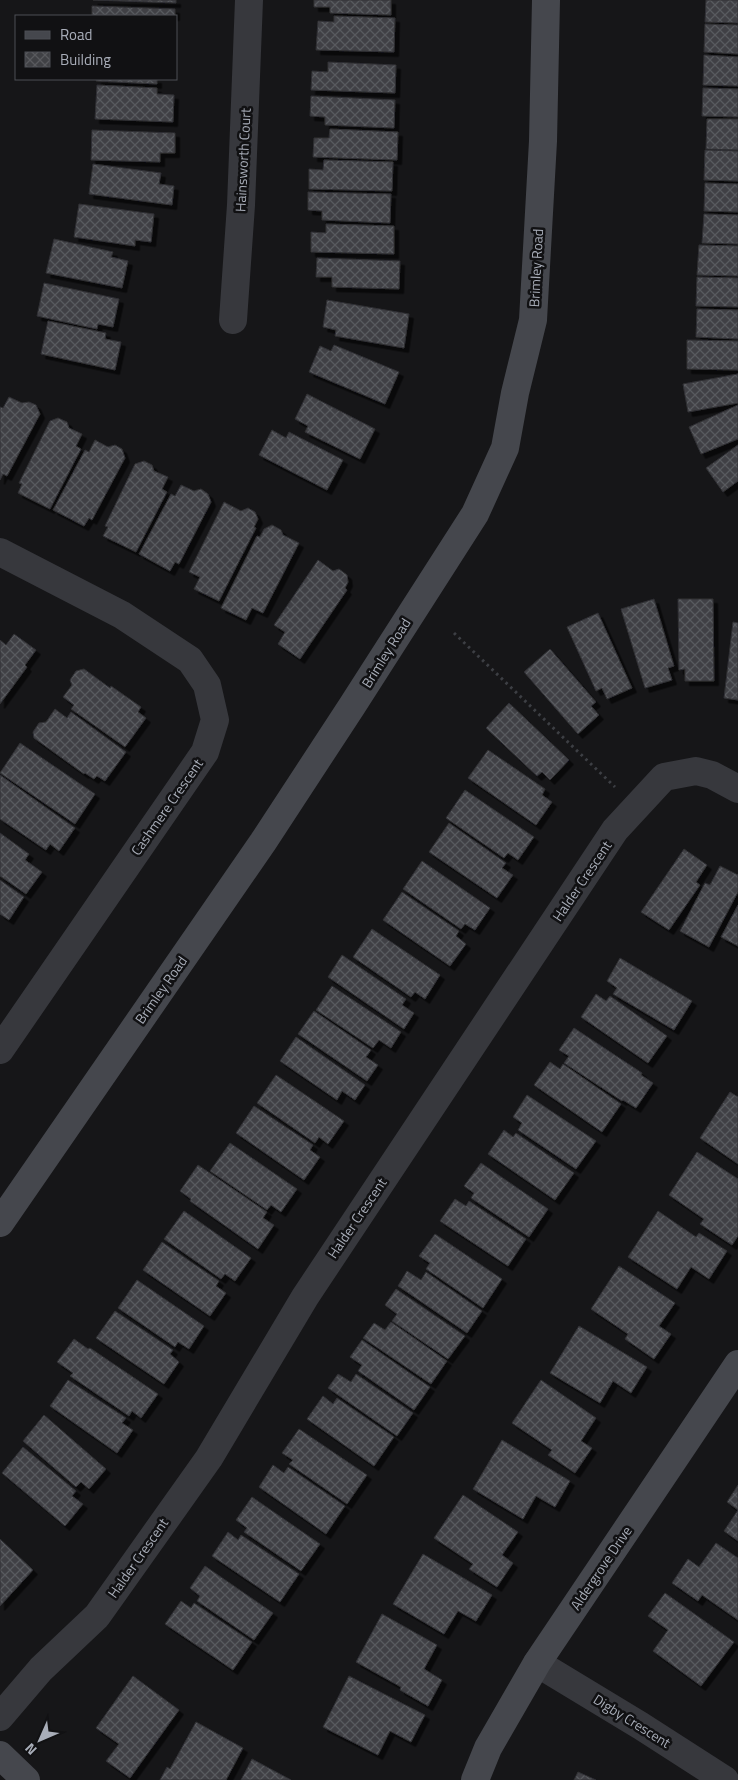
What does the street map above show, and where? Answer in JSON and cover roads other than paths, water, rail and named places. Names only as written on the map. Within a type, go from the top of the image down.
[{"type":"main road","name":"Brimley Road","points":[[0,1223],[263,842],[352,706],[475,514],[505,448],[515,394],[533,320],[543,142],[546,0]]},
{"type":"main road","name":"Aldergrove Drive","points":[[475,1780],[488,1748],[537,1663],[738,1364]]},
{"type":"main road","points":[[0,1755],[26,1780]]},
{"type":"street","name":"Hainsworth Court","points":[[233,320],[242,196],[249,0]]},
{"type":"street","name":"Cashmere Crescent","points":[[0,552],[122,615],[190,660],[207,685],[214,720],[205,752],[0,1050]]},
{"type":"street","name":"Halder Crescent","points":[[0,1717],[41,1669],[97,1616],[209,1458],[310,1288],[610,838],[664,777],[696,771],[712,775],[738,788]]},
{"type":"street","name":"Digby Crescent","points":[[537,1663],[725,1780]]}]
